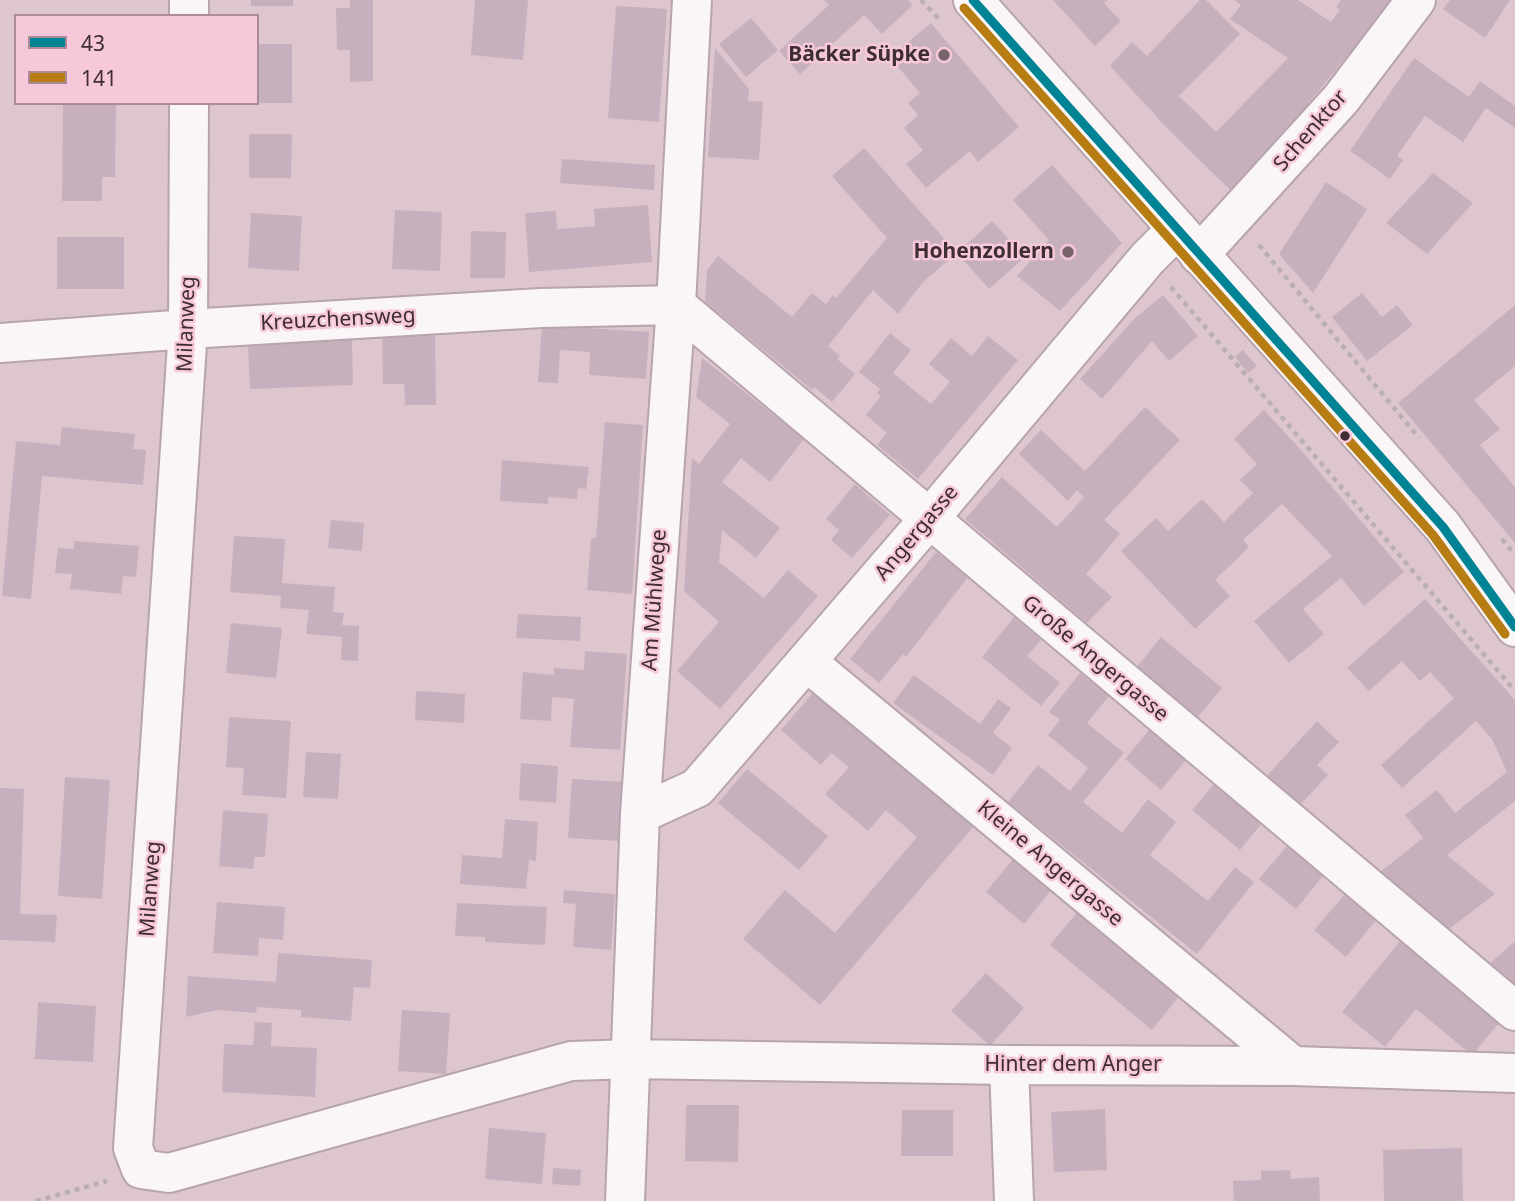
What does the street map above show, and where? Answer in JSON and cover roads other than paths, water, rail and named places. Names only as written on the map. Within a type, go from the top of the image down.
[{"type":"street","name":"Am Mühlwege","points":[[625,1201],[640,814],[676,305],[692,0]]},
{"type":"street","points":[[973,0],[1443,527],[1515,626]]},
{"type":"street","name":"Schenktor","points":[[1188,242],[1235,216],[1341,99],[1416,0]]},
{"type":"street","name":"Milanweg","points":[[189,105],[188,329],[133,1148],[141,1169],[169,1173],[571,1062],[632,1059]]},
{"type":"street","name":"Angergasse","points":[[640,814],[697,788],[929,519],[1147,259],[1188,242]]},
{"type":"street","name":"Kreuzchensweg","points":[[0,343],[541,308],[676,305]]},
{"type":"street","name":"Große Angergasse","points":[[676,305],[1515,1011]]},
{"type":"street","name":"Kleine Angergasse","points":[[807,662],[1293,1066]]},
{"type":"street","name":"Hinter dem Anger","points":[[632,1059],[1293,1066],[1515,1073]]},
{"type":"street","points":[[1009,1065],[1014,1201]]},
{"type":"place","name":"Bäcker Süpke","points":[[944,55]]},
{"type":"place","name":"Hohenzollern","points":[[1068,252]]}]
